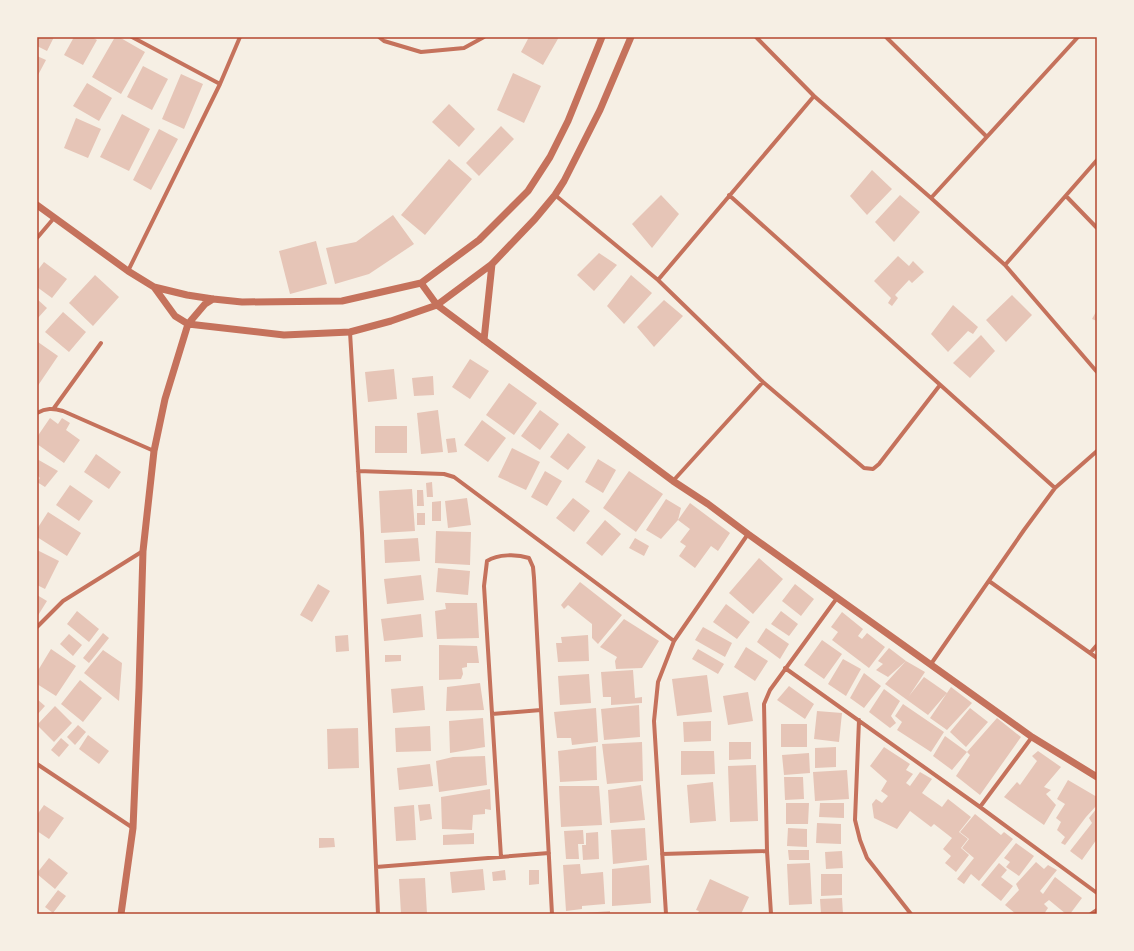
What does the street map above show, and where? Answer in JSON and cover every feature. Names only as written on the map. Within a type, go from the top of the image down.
[{"type":"street","points":[[132,37],[220,84]]},
{"type":"street","points":[[128,271],[220,84],[240,37]]},
{"type":"street","points":[[379,37],[421,52],[464,48],[484,37]]},
{"type":"street","points":[[37,205],[128,271],[154,287],[187,295],[242,302],[342,301],[421,283],[479,240],[528,191],[550,157],[568,121],[602,37]]},
{"type":"street","points":[[154,287],[175,316],[188,324],[284,335],[350,332],[391,322],[437,305],[492,264],[535,219],[555,195],[564,181],[600,110],[631,37]]},
{"type":"street","points":[[756,37],[814,96],[1005,265],[1097,372]]},
{"type":"street","points":[[886,37],[986,136]]},
{"type":"street","points":[[931,198],[1078,37]]},
{"type":"street","points":[[658,280],[814,96]]},
{"type":"street","points":[[1005,265],[1097,160]]},
{"type":"street","points":[[555,195],[658,280],[763,382],[864,468],[873,468],[879,464],[940,385]]},
{"type":"street","points":[[729,196],[1055,488]]},
{"type":"street","points":[[1066,196],[1097,228]]},
{"type":"street","points":[[37,238],[54,218]]},
{"type":"street","points":[[484,340],[492,264]]},
{"type":"street","points":[[421,283],[437,305],[673,481],[708,504],[1032,737],[1097,777]]},
{"type":"street","points":[[121,914],[133,828],[139,688],[142,551],[154,451],[165,399],[188,324],[205,304],[213,299]]},
{"type":"street","points":[[350,332],[358,471],[378,914]]},
{"type":"street","points":[[54,408],[101,343]]},
{"type":"street","points":[[673,481],[763,382]]},
{"type":"street","points":[[37,413],[54,408],[154,451]]},
{"type":"street","points":[[931,664],[1055,488],[1097,451]]},
{"type":"street","points":[[358,471],[444,474],[454,477],[674,641]]},
{"type":"street","points":[[666,914],[654,721],[658,682],[674,641],[748,534]]},
{"type":"street","points":[[37,627],[63,601],[142,551]]},
{"type":"street","points":[[501,857],[484,586],[487,561],[493,557],[522,556],[529,558],[532,567],[552,914]]},
{"type":"street","points":[[989,581],[1097,658]]},
{"type":"street","points":[[771,914],[767,851],[764,704],[770,690],[837,598]]},
{"type":"street","points":[[1090,653],[1097,645]]},
{"type":"street","points":[[786,668],[1097,893]]},
{"type":"street","points":[[492,714],[541,710]]},
{"type":"street","points":[[859,720],[855,820],[860,840],[867,858],[911,914]]},
{"type":"street","points":[[980,807],[1032,737]]},
{"type":"street","points":[[37,764],[133,828]]},
{"type":"street","points":[[662,854],[767,851]]},
{"type":"street","points":[[376,866],[549,853]]},
{"type":"street","points":[[1091,914],[1097,910]]},
{"type":"building","points":[[37,37],[54,37],[47,51],[37,46]]},
{"type":"building","points":[[74,37],[92,37],[97,40],[83,65],[64,55]]},
{"type":"building","points":[[115,37],[119,37],[145,52],[121,94],[92,77]]},
{"type":"building","points":[[529,37],[559,37],[543,65],[521,52]]},
{"type":"building","points":[[37,56],[46,60],[37,77]]},
{"type":"building","points":[[143,66],[168,79],[152,110],[127,97]]},
{"type":"building","points":[[513,73],[541,86],[524,123],[497,110]]},
{"type":"building","points":[[181,74],[203,84],[184,129],[162,119]]},
{"type":"building","points":[[87,83],[112,98],[99,121],[73,106]]},
{"type":"building","points":[[449,104],[475,129],[459,147],[432,122]]},
{"type":"building","points":[[122,114],[150,129],[129,171],[100,157]]},
{"type":"building","points":[[76,118],[101,129],[88,158],[64,148]]},
{"type":"building","points":[[501,126],[514,139],[479,176],[466,163]]},
{"type":"building","points":[[159,129],[178,139],[151,190],[133,180]]},
{"type":"building","points":[[449,159],[472,179],[425,235],[401,215]]},
{"type":"building","points":[[872,170],[892,189],[867,215],[850,196]]},
{"type":"building","points":[[661,195],[679,214],[652,248],[632,224]]},
{"type":"building","points":[[900,195],[920,212],[894,242],[875,222]]},
{"type":"building","points":[[393,215],[414,244],[369,274],[335,284],[326,248],[356,242]]},
{"type":"building","points":[[316,241],[327,284],[290,294],[279,251]]},
{"type":"building","points":[[599,253],[617,265],[594,291],[577,275]]},
{"type":"building","points":[[898,256],[909,266],[913,261],[924,272],[912,283],[909,280],[895,295],[898,298],[892,306],[888,303],[891,298],[874,281]]},
{"type":"building","points":[[44,262],[67,279],[52,298],[37,287],[37,271]]},
{"type":"building","points":[[95,275],[119,297],[93,326],[69,303]]},
{"type":"building","points":[[631,275],[652,293],[624,324],[607,306]]},
{"type":"building","points":[[1012,295],[1032,315],[1006,342],[986,320]]},
{"type":"building","points":[[37,299],[47,308],[37,319]]},
{"type":"building","points":[[664,300],[683,316],[654,347],[637,327]]},
{"type":"building","points":[[953,305],[978,327],[973,334],[968,331],[948,352],[931,334]]},
{"type":"building","points":[[1097,310],[1097,321],[1092,319]]},
{"type":"building","points":[[63,312],[86,332],[69,352],[45,332]]},
{"type":"building","points":[[981,335],[995,351],[970,378],[953,363]]},
{"type":"building","points":[[38,342],[58,356],[37,387],[37,343]]},
{"type":"building","points":[[470,359],[489,371],[470,399],[452,387]]},
{"type":"building","points":[[394,369],[397,399],[368,402],[365,372]]},
{"type":"building","points":[[433,376],[434,395],[414,396],[412,378]]},
{"type":"building","points":[[509,383],[537,403],[514,435],[486,415]]},
{"type":"building","points":[[438,410],[443,452],[421,454],[417,413]]},
{"type":"building","points":[[540,410],[559,424],[540,450],[521,436]]},
{"type":"building","points":[[50,418],[58,424],[62,418],[70,423],[66,430],[80,440],[64,463],[37,444],[37,437]]},
{"type":"building","points":[[482,420],[506,438],[488,462],[464,445]]},
{"type":"building","points":[[375,426],[407,426],[407,453],[375,453]]},
{"type":"building","points":[[568,433],[586,447],[568,470],[550,457]]},
{"type":"building","points":[[455,438],[457,452],[448,453],[446,439]]},
{"type":"building","points":[[512,448],[540,462],[526,490],[498,477]]},
{"type":"building","points":[[96,454],[121,472],[109,489],[84,472]]},
{"type":"building","points":[[37,459],[58,471],[45,487],[37,482],[40,478],[37,475]]},
{"type":"building","points":[[598,459],[616,470],[603,493],[585,482]]},
{"type":"building","points":[[545,471],[562,481],[547,506],[531,497]]},
{"type":"building","points":[[629,471],[663,494],[636,532],[603,508]]},
{"type":"building","points":[[432,482],[433,497],[427,497],[426,483]]},
{"type":"building","points":[[70,485],[93,501],[79,521],[56,505]]},
{"type":"building","points":[[412,489],[415,531],[381,533],[379,491]]},
{"type":"building","points":[[417,490],[423,490],[424,506],[417,506]]},
{"type":"building","points":[[467,498],[471,525],[448,528],[445,501]]},
{"type":"building","points":[[573,498],[590,511],[574,532],[556,518]]},
{"type":"building","points":[[666,499],[681,508],[678,520],[661,539],[646,530]]},
{"type":"building","points":[[441,501],[441,521],[432,521],[432,502]]},
{"type":"building","points":[[690,503],[730,533],[718,551],[711,546],[695,568],[679,556],[686,546],[680,542],[690,529],[678,520]]},
{"type":"building","points":[[48,512],[81,533],[67,556],[37,537],[37,529]]},
{"type":"building","points":[[417,513],[425,513],[425,525],[417,525]]},
{"type":"building","points":[[605,520],[621,534],[602,556],[586,543]]},
{"type":"building","points":[[436,531],[471,532],[470,565],[435,563]]},
{"type":"building","points":[[418,538],[420,561],[385,563],[384,540]]},
{"type":"building","points":[[635,538],[649,546],[644,556],[629,548]]},
{"type":"building","points":[[37,550],[59,561],[45,589],[37,585]]},
{"type":"building","points":[[759,558],[783,579],[753,614],[729,593]]},
{"type":"building","points":[[438,568],[470,571],[468,595],[436,592]]},
{"type":"building","points":[[421,575],[424,600],[387,604],[384,579]]},
{"type":"building","points":[[580,582],[622,615],[598,644],[592,638],[592,624],[568,605],[564,609],[561,605]]},
{"type":"building","points":[[318,584],[330,591],[312,622],[300,615]]},
{"type":"building","points":[[795,584],[814,599],[801,616],[782,601]]},
{"type":"building","points":[[37,595],[47,601],[37,617]]},
{"type":"building","points":[[445,603],[477,603],[479,638],[437,639],[435,611],[446,609]]},
{"type":"building","points":[[726,604],[750,622],[737,639],[713,622]]},
{"type":"building","points":[[77,611],[99,629],[89,642],[67,624]]},
{"type":"building","points":[[781,611],[798,624],[789,636],[771,624]]},
{"type":"building","points":[[842,612],[863,629],[858,636],[862,639],[867,633],[885,647],[869,668],[832,640],[838,632],[831,627]]},
{"type":"building","points":[[421,614],[423,637],[384,641],[381,619]]},
{"type":"building","points":[[624,619],[659,641],[642,668],[616,669],[615,661],[617,657],[600,647]]},
{"type":"building","points":[[703,627],[732,643],[725,657],[695,640]]},
{"type":"building","points":[[766,628],[789,644],[780,659],[757,642]]},
{"type":"building","points":[[103,633],[109,638],[89,663],[83,658]]},
{"type":"building","points":[[69,634],[82,645],[73,656],[60,644]]},
{"type":"building","points":[[348,635],[349,651],[336,652],[335,636]]},
{"type":"building","points":[[588,635],[589,661],[558,662],[556,643],[562,643],[561,637]]},
{"type":"building","points":[[822,640],[842,654],[824,679],[804,665]]},
{"type":"building","points":[[439,645],[477,646],[479,663],[467,663],[467,667],[462,668],[463,674],[461,679],[439,680]]},
{"type":"building","points":[[746,647],[768,661],[755,681],[734,667]]},
{"type":"building","points":[[889,648],[906,661],[888,677],[876,670],[883,664],[878,661]]},
{"type":"building","points":[[51,649],[76,666],[56,696],[37,684],[37,672]]},
{"type":"building","points":[[698,649],[724,664],[718,674],[692,659]]},
{"type":"building","points":[[103,650],[122,663],[119,701],[84,673]]},
{"type":"building","points":[[385,655],[401,655],[401,661],[385,662]]},
{"type":"building","points":[[843,659],[861,669],[846,696],[828,684]]},
{"type":"building","points":[[906,661],[925,672],[909,696],[924,677],[947,693],[928,715],[885,684]]},
{"type":"building","points":[[633,670],[635,698],[642,697],[642,703],[611,705],[611,697],[603,697],[601,672]]},
{"type":"building","points":[[864,673],[881,686],[864,708],[850,698]]},
{"type":"building","points":[[589,674],[591,703],[560,705],[558,676]]},
{"type":"building","points":[[707,675],[712,712],[677,716],[672,679]]},
{"type":"building","points":[[80,680],[102,698],[83,722],[61,704]]},
{"type":"building","points":[[480,683],[484,710],[446,711],[447,687]]},
{"type":"building","points":[[423,686],[425,710],[393,713],[391,689]]},
{"type":"building","points":[[789,686],[814,704],[805,719],[777,700]]},
{"type":"building","points":[[951,687],[972,703],[947,730],[930,718]]},
{"type":"building","points":[[884,689],[900,701],[891,716],[896,723],[890,728],[869,712]]},
{"type":"building","points":[[748,692],[753,721],[728,725],[723,696]]},
{"type":"building","points":[[37,699],[45,706],[37,715]]},
{"type":"building","points":[[903,704],[944,732],[931,752],[897,730],[902,722],[895,716]]},
{"type":"building","points":[[639,705],[640,737],[604,740],[601,709]]},
{"type":"building","points":[[55,706],[72,723],[54,742],[37,725]]},
{"type":"building","points":[[596,708],[598,742],[572,745],[571,738],[557,738],[554,712]]},
{"type":"building","points":[[970,708],[988,722],[966,747],[950,732]]},
{"type":"building","points":[[817,711],[842,713],[839,742],[814,739]]},
{"type":"building","points":[[483,718],[485,747],[450,753],[449,721]]},
{"type":"building","points":[[997,718],[1021,737],[980,795],[956,776],[970,755],[967,752]]},
{"type":"building","points":[[711,721],[711,741],[684,742],[683,722]]},
{"type":"building","points":[[781,724],[807,724],[807,747],[781,747]]},
{"type":"building","points":[[78,725],[86,732],[75,745],[67,737]]},
{"type":"building","points":[[430,726],[431,751],[396,752],[395,728]]},
{"type":"building","points":[[358,728],[359,768],[328,769],[327,729]]},
{"type":"building","points":[[88,735],[109,751],[99,764],[79,749]]},
{"type":"building","points":[[945,736],[967,752],[952,770],[933,756]]},
{"type":"building","points":[[61,738],[69,745],[59,757],[51,750]]},
{"type":"building","points":[[642,742],[643,781],[607,784],[602,744]]},
{"type":"building","points":[[729,742],[751,742],[751,759],[729,760]]},
{"type":"building","points":[[596,746],[597,780],[560,782],[558,751]]},
{"type":"building","points":[[836,747],[836,767],[815,768],[815,748]]},
{"type":"building","points":[[884,747],[910,764],[906,770],[913,774],[906,783],[910,786],[920,772],[932,779],[922,793],[942,807],[948,799],[971,817],[959,832],[968,839],[961,848],[969,855],[956,872],[945,863],[951,856],[943,849],[952,838],[934,824],[931,827],[910,811],[897,829],[874,818],[872,804],[876,799],[882,803],[888,796],[881,791],[887,781],[870,766]]},
{"type":"building","points":[[681,751],[714,751],[715,774],[681,775]]},
{"type":"building","points":[[1038,751],[1061,767],[1044,787],[1051,790],[1046,794],[1056,805],[1044,825],[1004,797],[1017,782],[1020,785],[1037,761],[1032,756]]},
{"type":"building","points":[[809,753],[810,773],[784,775],[782,755]]},
{"type":"building","points":[[485,756],[487,785],[439,792],[436,761],[453,757]]},
{"type":"building","points":[[430,764],[433,786],[399,790],[397,768]]},
{"type":"building","points":[[756,765],[758,821],[730,822],[728,766]]},
{"type":"building","points":[[847,770],[849,799],[815,801],[813,772]]},
{"type":"building","points":[[784,777],[803,777],[804,799],[785,800]]},
{"type":"building","points":[[1068,780],[1097,797],[1097,805],[1065,845],[1061,843],[1065,837],[1057,830],[1061,822],[1056,818],[1065,804],[1057,799]]},
{"type":"building","points":[[713,782],[716,821],[690,823],[687,785]]},
{"type":"building","points":[[641,785],[645,820],[610,823],[608,790]]},
{"type":"building","points":[[559,786],[599,786],[602,825],[561,827]]},
{"type":"building","points":[[490,789],[491,810],[485,809],[485,814],[473,815],[472,830],[442,829],[441,797]]},
{"type":"building","points":[[786,803],[809,803],[808,824],[786,824]]},
{"type":"building","points":[[820,803],[844,803],[844,818],[819,817]]},
{"type":"building","points":[[430,804],[432,819],[420,821],[418,805]]},
{"type":"building","points":[[44,805],[64,818],[49,839],[37,831],[37,815]]},
{"type":"building","points":[[414,805],[416,840],[396,841],[394,807]]},
{"type":"building","points":[[1097,808],[1097,839],[1082,860],[1070,851],[1092,823],[1089,818]]},
{"type":"building","points":[[975,814],[1001,835],[1004,832],[1013,839],[979,881],[971,874],[964,884],[957,879],[974,858],[962,848],[969,839],[960,832]]},
{"type":"building","points":[[817,823],[841,824],[841,844],[816,843]]},
{"type":"building","points":[[645,828],[647,860],[613,864],[611,830]]},
{"type":"building","points":[[788,828],[807,829],[807,847],[787,846]]},
{"type":"building","points":[[583,830],[584,844],[578,844],[579,859],[566,859],[564,831]]},
{"type":"building","points":[[598,832],[599,859],[583,860],[582,845],[586,845],[586,833]]},
{"type":"building","points":[[474,833],[474,844],[443,845],[443,835]]},
{"type":"building","points":[[319,838],[334,838],[335,847],[319,848]]},
{"type":"building","points":[[1016,843],[1034,856],[1019,876],[1006,867],[1010,862],[1004,858]]},
{"type":"building","points":[[788,850],[809,850],[809,860],[789,860]]},
{"type":"building","points":[[842,851],[843,868],[826,869],[825,852]]},
{"type":"building","points":[[49,858],[68,873],[55,889],[37,874]]},
{"type":"building","points":[[1036,862],[1044,869],[1048,865],[1057,870],[1040,891],[1043,894],[1055,877],[1082,898],[1070,914],[1066,914],[1049,900],[1044,904],[1048,908],[1044,914],[1016,914],[1005,905],[1019,890],[1016,884]]},
{"type":"building","points":[[810,863],[812,904],[789,905],[787,864]]},
{"type":"building","points":[[999,863],[1007,870],[1001,877],[1013,886],[1001,901],[981,885]]},
{"type":"building","points":[[580,864],[581,874],[603,872],[605,904],[582,906],[582,909],[566,911],[563,865]]},
{"type":"building","points":[[649,865],[651,903],[612,906],[612,869]]},
{"type":"building","points":[[483,869],[485,890],[452,893],[450,872]]},
{"type":"building","points":[[505,870],[506,880],[493,881],[492,872]]},
{"type":"building","points":[[529,870],[539,870],[539,884],[529,885]]},
{"type":"building","points":[[821,874],[842,874],[842,895],[821,896]]},
{"type":"building","points":[[425,878],[427,914],[401,914],[399,879]]},
{"type":"building","points":[[710,879],[749,897],[741,914],[697,914],[699,911],[696,910]]},
{"type":"building","points":[[58,890],[66,896],[53,913],[45,907]]},
{"type":"building","points":[[842,898],[843,914],[821,914],[820,899]]},
{"type":"building","points":[[610,911],[610,914],[585,914],[585,913]]}]
